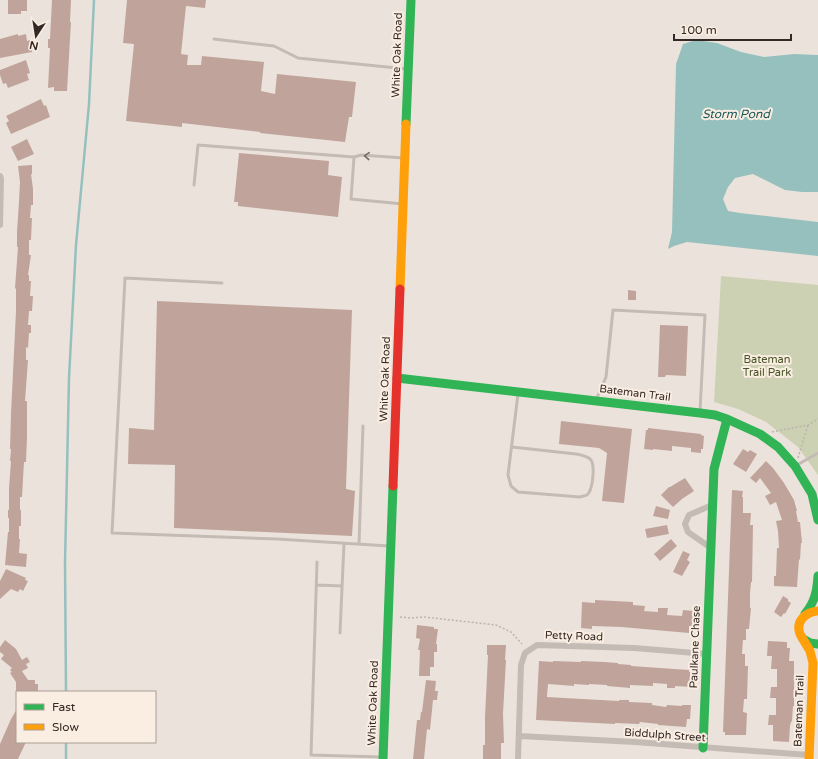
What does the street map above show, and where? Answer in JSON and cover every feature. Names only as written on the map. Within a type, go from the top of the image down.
[{"type":"street","name":"White Oak Road","points":[[383,758],[411,0]]},
{"type":"street","points":[[0,176],[0,225]]},
{"type":"street","name":"Bateman Trail","points":[[397,378],[700,413],[715,415],[727,419],[760,434],[778,447],[795,466],[812,494],[818,520]]},
{"type":"street","name":"Paulkane Chase","points":[[703,748],[714,469],[727,419]]},
{"type":"street","points":[[711,548],[688,532],[685,524],[688,515],[712,505]]},
{"type":"street","points":[[805,614],[813,604],[818,594],[818,576]]},
{"type":"street","points":[[805,614],[811,611],[818,611]]},
{"type":"street","name":"Bateman Trail","points":[[805,614],[799,623],[799,629],[800,634],[810,651],[813,663],[809,757]]},
{"type":"street","points":[[803,639],[812,644],[818,644]]},
{"type":"street","name":"Petty Road","points":[[518,759],[521,665],[525,653],[537,645],[634,648],[706,654]]},
{"type":"street","name":"Bateman Trail","points":[[813,663],[818,652]]},
{"type":"street","name":"Biddulph Street","points":[[519,736],[635,742],[809,757]]},
{"type":"lane","points":[[214,39],[274,46],[298,58],[409,69]]},
{"type":"lane","points":[[194,185],[198,145],[354,157],[361,155],[406,158]]},
{"type":"lane","points":[[354,157],[351,199],[404,204]]},
{"type":"lane","points":[[222,283],[125,278],[112,533],[277,539],[391,546]]},
{"type":"lane","points":[[596,401],[606,377],[613,310],[704,315],[700,413]]},
{"type":"lane","points":[[512,447],[576,454],[590,459],[593,466],[591,489],[587,494],[580,497],[518,492],[511,486],[508,475],[518,392]]},
{"type":"lane","points":[[359,544],[363,426]]},
{"type":"lane","points":[[795,466],[818,453]]},
{"type":"lane","points":[[340,633],[344,543]]},
{"type":"lane","points":[[318,562],[311,754],[383,758]]},
{"type":"lane","points":[[317,585],[342,586]]},
{"type":"path","points":[[760,434],[808,425],[818,419]]},
{"type":"path","points":[[795,466],[808,425]]},
{"type":"path","points":[[400,617],[424,617],[496,625],[511,632],[522,644]]},
{"type":"green space","name":"Bateman Trail Park","points":[[721,276],[818,285],[818,475],[798,447],[766,422],[738,409],[714,402]]},
{"type":"water","name":"Storm Pond","points":[[696,40],[717,43],[741,52],[764,57],[794,54],[818,55],[818,192],[785,190],[753,174],[735,178],[728,187],[723,199],[728,211],[818,222],[818,256],[687,242],[668,249],[672,232],[676,64],[683,44]]},
{"type":"building","points":[[8,0],[27,0],[27,11],[21,11],[21,14],[8,14]]},
{"type":"building","points":[[52,0],[71,0],[67,91],[54,91],[54,87],[48,88],[50,48],[48,48],[48,39],[50,39]]},
{"type":"building","points":[[127,0],[206,0],[205,8],[186,6],[181,54],[188,55],[187,65],[201,65],[202,56],[264,62],[261,91],[275,94],[277,74],[356,82],[352,117],[349,117],[345,142],[182,123],[182,127],[126,121],[134,44],[123,43]]},
{"type":"building","points":[[18,34],[18,36],[26,34],[27,41],[30,40],[32,52],[0,58],[0,39]]},
{"type":"building","points":[[26,60],[30,73],[27,74],[29,80],[8,88],[6,83],[3,84],[0,70]]},
{"type":"building","points":[[41,99],[44,106],[46,105],[50,117],[11,134],[6,123],[9,121],[6,116]]},
{"type":"building","points":[[27,139],[34,154],[18,161],[11,147]]},
{"type":"building","points":[[239,153],[329,161],[328,175],[342,177],[338,217],[238,206],[238,202],[234,202]]},
{"type":"building","points":[[32,165],[31,174],[33,205],[31,205],[30,218],[32,218],[31,240],[29,240],[29,255],[31,255],[28,275],[29,281],[31,281],[30,296],[33,296],[32,311],[29,311],[28,325],[31,325],[31,333],[29,333],[28,348],[26,347],[26,360],[28,360],[25,401],[27,401],[27,437],[22,497],[20,497],[21,526],[19,526],[19,553],[27,554],[26,567],[5,565],[9,532],[8,510],[11,461],[11,413],[20,182],[18,166]]},
{"type":"building","points":[[628,290],[636,291],[636,300],[628,300]]},
{"type":"building","points":[[157,301],[352,310],[346,489],[355,491],[352,536],[174,528],[175,465],[128,464],[129,428],[154,430]]},
{"type":"building","points":[[660,325],[688,326],[686,376],[666,375],[665,377],[658,377]]},
{"type":"building","points":[[561,421],[632,429],[624,503],[602,501],[607,453],[599,448],[559,444]]},
{"type":"building","points":[[648,428],[701,434],[704,436],[703,449],[701,449],[701,453],[691,452],[691,448],[672,446],[672,451],[644,449],[646,430],[648,430]]},
{"type":"building","points":[[743,449],[748,452],[750,450],[757,454],[746,472],[733,464]]},
{"type":"building","points":[[766,461],[784,483],[794,500],[798,522],[800,522],[802,543],[797,587],[774,586],[774,576],[776,576],[777,548],[779,548],[776,521],[782,520],[776,502],[770,505],[765,496],[771,493],[760,478],[756,483],[750,478]]},
{"type":"building","points":[[685,478],[694,491],[673,507],[661,495],[669,487]]},
{"type":"building","points":[[732,490],[743,491],[743,513],[751,513],[750,525],[753,525],[752,582],[750,594],[751,608],[749,629],[746,629],[746,640],[743,640],[742,654],[745,654],[745,666],[748,666],[747,699],[744,699],[743,712],[747,713],[746,735],[725,735],[725,732],[723,732]]},
{"type":"building","points":[[656,506],[670,510],[668,519],[653,516]]},
{"type":"building","points":[[667,525],[669,534],[647,538],[645,529]]},
{"type":"building","points":[[671,539],[677,546],[660,561],[654,554]]},
{"type":"building","points":[[683,551],[690,554],[687,560],[690,562],[682,576],[673,572]]},
{"type":"building","points":[[6,569],[26,578],[25,580],[28,581],[23,591],[20,589],[18,592],[11,589],[0,599],[0,581]]},
{"type":"building","points":[[783,596],[791,603],[785,614],[784,613],[781,617],[774,612]]},
{"type":"building","points":[[595,600],[633,602],[633,605],[645,606],[644,611],[658,612],[658,608],[668,608],[667,615],[682,616],[683,610],[694,611],[692,626],[689,626],[689,633],[621,627],[592,626],[592,629],[581,628],[582,602],[595,603]]},
{"type":"building","points":[[417,625],[434,627],[434,629],[438,629],[436,644],[437,652],[434,652],[434,667],[430,667],[430,676],[419,676],[420,650],[418,650],[420,639],[416,638]]},
{"type":"building","points":[[5,640],[16,649],[22,660],[27,657],[30,662],[26,664],[28,668],[22,671],[28,680],[35,680],[35,684],[38,684],[38,691],[16,691],[16,682],[10,673],[12,672],[10,670],[12,668],[1,659],[4,655],[0,652],[0,647]]},
{"type":"building","points":[[768,641],[787,642],[787,648],[790,648],[789,661],[794,661],[794,706],[790,726],[789,742],[773,741],[773,725],[768,725],[769,715],[776,715],[776,698],[770,698],[771,687],[777,687],[777,669],[771,669],[772,656],[767,656]]},
{"type":"building","points":[[487,645],[506,645],[503,714],[504,743],[501,743],[501,759],[483,759],[483,745],[485,745]]},
{"type":"building","points":[[539,661],[604,662],[631,666],[689,670],[689,672],[693,672],[692,687],[675,686],[675,688],[667,688],[667,684],[653,683],[653,686],[630,685],[630,688],[589,684],[574,684],[574,686],[548,684],[547,697],[619,701],[629,700],[629,702],[652,703],[652,705],[666,707],[667,705],[691,705],[690,719],[687,719],[686,727],[640,722],[639,724],[615,724],[536,720]]},
{"type":"building","points":[[426,680],[436,681],[435,691],[438,691],[437,700],[433,700],[430,730],[427,729],[424,759],[413,759],[417,720],[420,720],[422,712]]},
{"type":"building","points":[[16,711],[16,743],[26,743],[18,759],[0,759],[0,744]]},
{"type":"waterway","points":[[66,691],[65,563],[69,378],[76,245],[89,104],[94,0]]},
{"type":"waterway","points":[[66,743],[66,759]]},
{"type":"traffic: fast","points":[[406,124],[411,0]]},
{"type":"traffic: fast","points":[[397,378],[700,413],[715,415],[727,419],[760,434],[778,447],[795,466],[812,494],[818,520]]},
{"type":"traffic: fast","points":[[703,748],[714,469],[727,419]]},
{"type":"traffic: fast","points":[[383,759],[393,486]]},
{"type":"traffic: fast","points":[[805,614],[815,596],[818,576]]},
{"type":"traffic: fast","points":[[803,639],[810,643],[818,644]]},
{"type":"traffic: slow","points":[[400,289],[406,124]]},
{"type":"traffic: slow","points":[[809,759],[813,663],[810,651],[800,634],[799,625],[800,621],[806,615],[818,611]]},
{"type":"traffic: jam","points":[[393,486],[400,289]]}]
